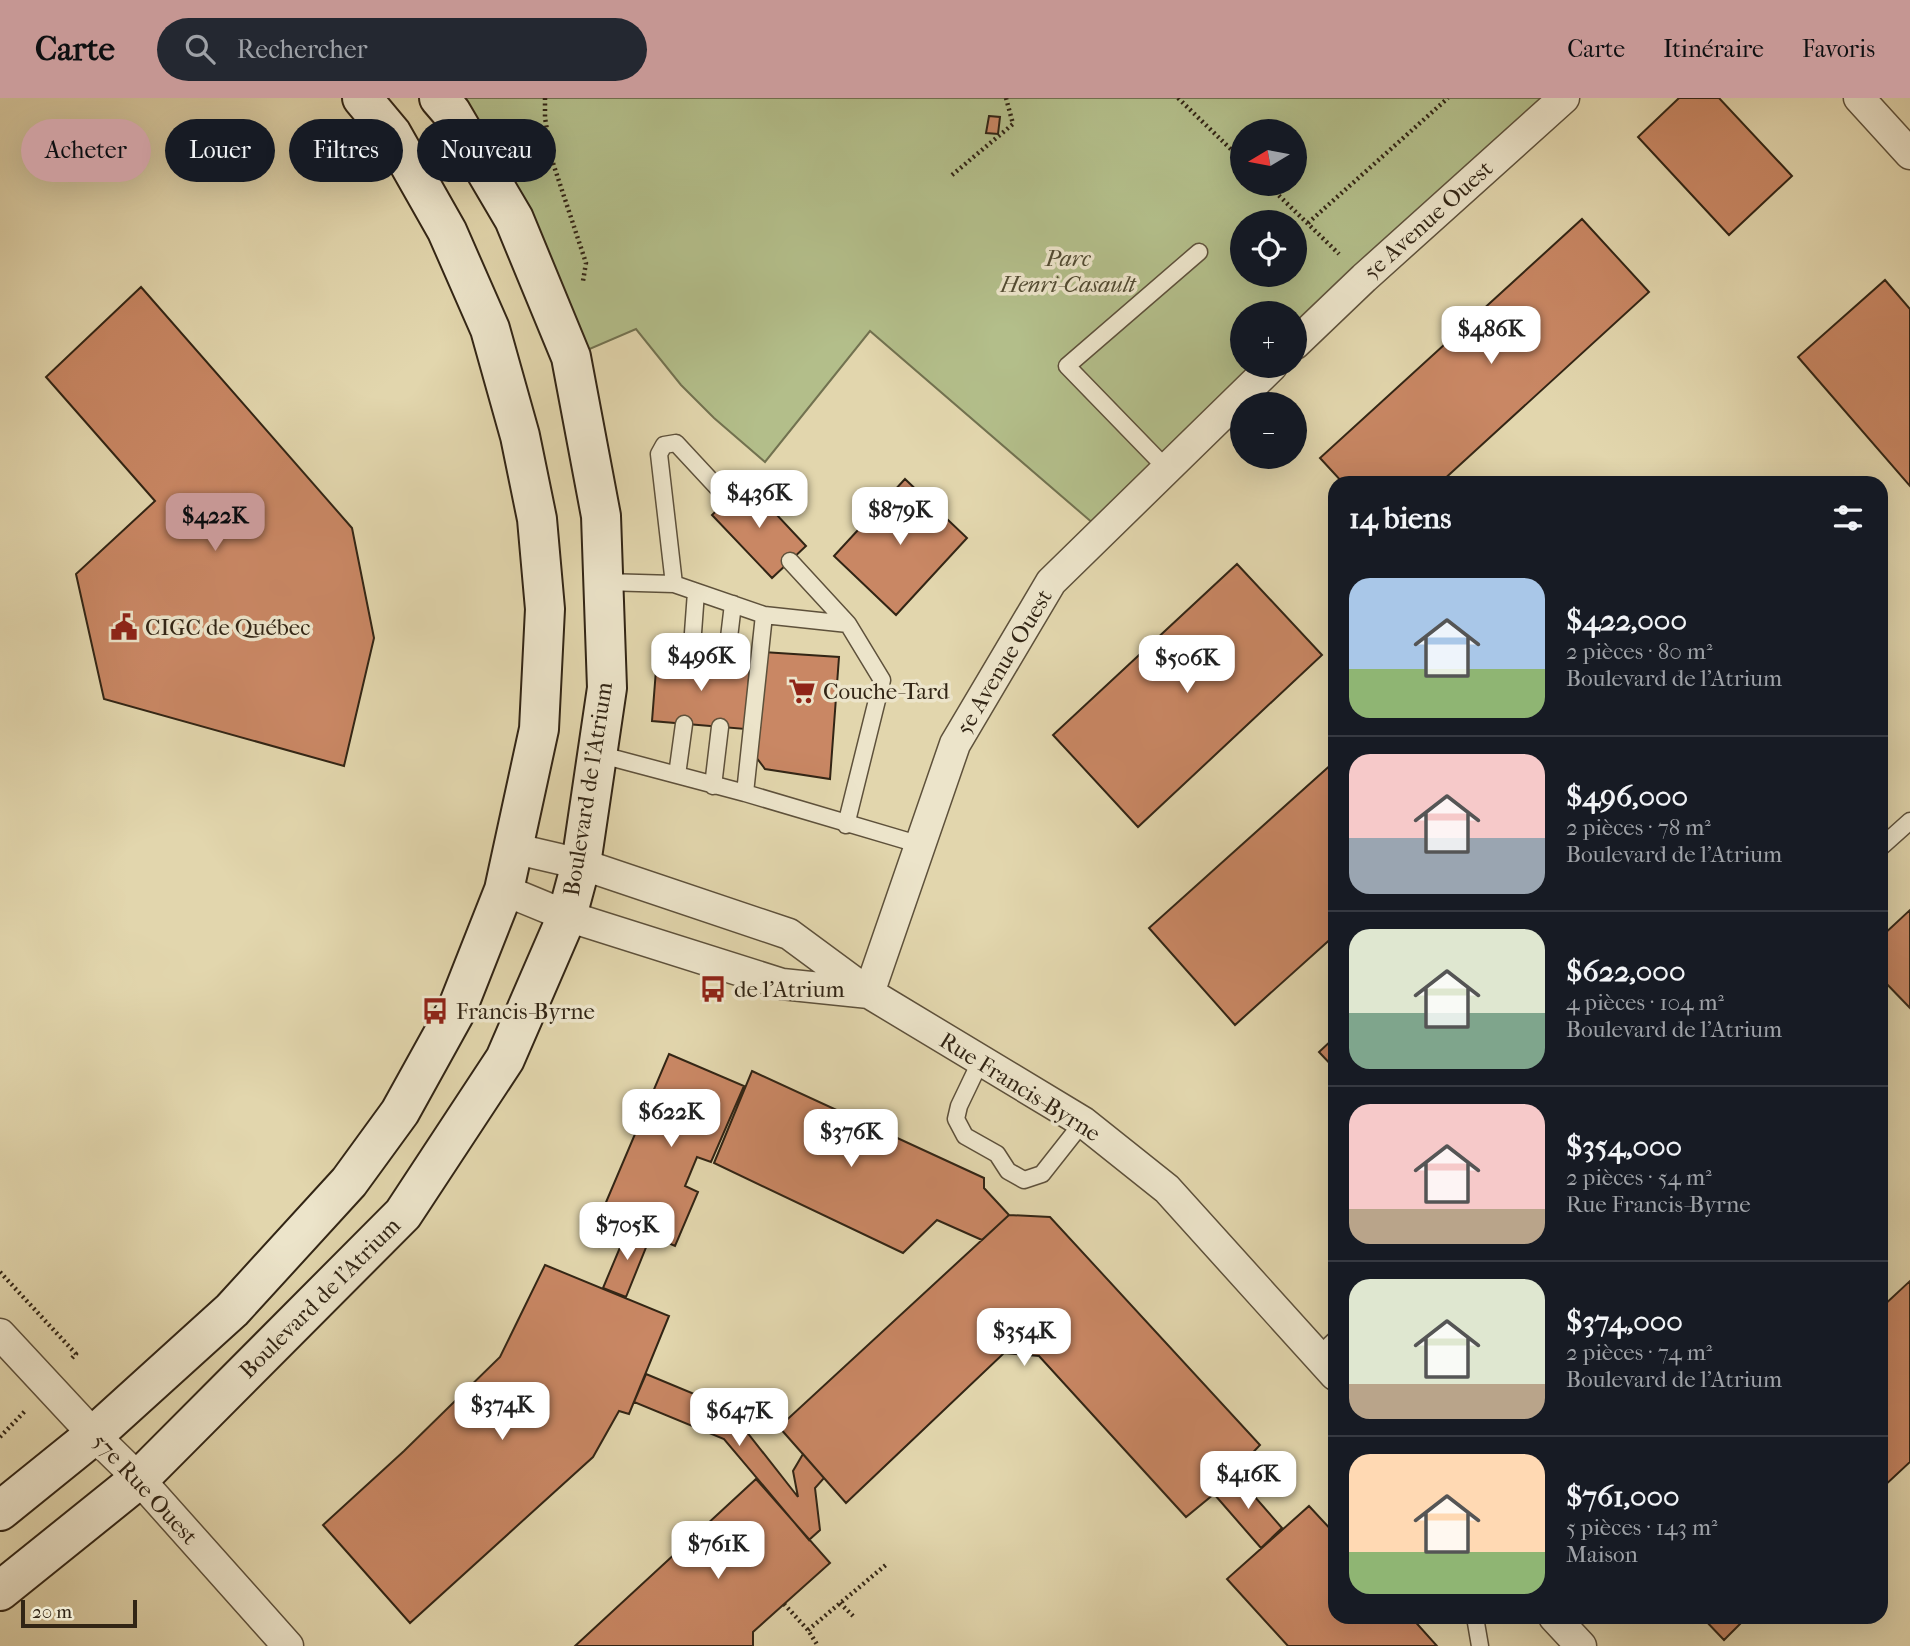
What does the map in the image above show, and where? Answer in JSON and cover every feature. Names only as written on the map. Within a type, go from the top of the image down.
[{"type":"street","points":[[0,1511],[94,1435],[232,1310],[349,1182],[400,1112],[457,1009],[504,890],[538,729],[545,609],[537,519],[520,436],[490,329],[447,231],[392,134],[362,98]]},
{"type":"street","name":"Boulevard de l'Atrium","points":[[0,1591],[139,1479],[403,1214],[505,1059],[567,916],[581,864],[607,688],[601,516],[571,357],[514,219],[451,112],[439,98]]},
{"type":"street","name":"5e Avenue Ouest","points":[[1307,333],[1564,98]]},
{"type":"street","points":[[1859,98],[1910,153]]},
{"type":"street","name":"5e Avenue Ouest","points":[[869,993],[955,744],[1051,582],[1260,378]]},
{"type":"street","name":"Rue Francis-Byrne","points":[[512,848],[581,864],[789,934],[869,993],[1083,1122],[1167,1189],[1328,1356]]},
{"type":"street","name":"Rue Francis-Byrne","points":[[504,890],[567,916],[782,984],[869,993]]},
{"type":"street","name":"57e Rue Ouest","points":[[0,1334],[139,1479],[288,1646]]},
{"type":"street","points":[[1561,1624],[1581,1646]]},
{"type":"lane","points":[[1166,468],[1067,366],[1199,252]]},
{"type":"lane","points":[[674,584],[659,454],[664,445],[676,443],[729,499]]},
{"type":"lane","points":[[790,561],[848,624],[882,680],[846,825]]},
{"type":"lane","points":[[604,582],[674,584],[764,615],[848,624]]},
{"type":"lane","points":[[691,660],[696,592]]},
{"type":"lane","points":[[726,663],[733,604]]},
{"type":"lane","points":[[745,793],[764,615]]},
{"type":"lane","points":[[677,775],[684,724]]},
{"type":"lane","points":[[713,786],[720,727]]},
{"type":"lane","points":[[598,754],[745,793],[921,845]]},
{"type":"lane","points":[[1888,841],[1910,821]]},
{"type":"lane","points":[[981,1060],[959,1105],[957,1119],[965,1136],[997,1154],[1008,1171],[1024,1180],[1042,1174],[1083,1122]]},
{"type":"lane","points":[[1476,1624],[1480,1646]]},
{"type":"path","points":[[545,98],[545,118],[552,160],[586,262],[582,290]]},
{"type":"path","points":[[952,175],[1013,124],[1006,98]]},
{"type":"path","points":[[1178,98],[1230,148]]},
{"type":"path","points":[[1308,223],[1448,98]]},
{"type":"path","points":[[1280,196],[1364,278]]},
{"type":"path","points":[[0,1272],[76,1354]]},
{"type":"path","points":[[0,1437],[25,1411]]},
{"type":"path","points":[[807,1630],[887,1564]]},
{"type":"path","points":[[784,1604],[818,1646]]},
{"type":"path","points":[[840,1604],[853,1616]]},
{"type":"green space","name":"Parc Henri-Casault","points":[[439,98],[1564,98],[1307,333],[1307,301],[1230,301],[1230,378],[1260,378],[1245,392],[1230,392],[1230,407],[1102,531],[870,331],[765,462],[681,385],[636,329],[571,357],[482,182],[556,182],[556,119],[450,119]]},
{"type":"building","points":[[1679,98],[1719,98],[1792,176],[1729,235],[1638,137]]},
{"type":"building","points":[[989,116],[1000,117],[998,134],[986,133]]},
{"type":"building","points":[[1582,219],[1649,292],[1448,476],[1337,476],[1320,458]]},
{"type":"building","points":[[1885,280],[1910,309],[1910,486],[1798,357]]},
{"type":"building","points":[[141,287],[352,528],[374,638],[344,766],[104,699],[76,574],[155,501],[46,377]]},
{"type":"building","points":[[905,479],[967,538],[896,615],[834,556]]},
{"type":"building","points":[[746,482],[806,546],[772,578],[712,515]]},
{"type":"building","points":[[1237,564],[1322,655],[1138,827],[1053,735]]},
{"type":"building","points":[[763,652],[839,657],[830,779],[765,769],[753,753]]},
{"type":"building","points":[[657,657],[750,665],[745,729],[652,721]]},
{"type":"building","points":[[1328,767],[1328,941],[1235,1025],[1149,928]]},
{"type":"building","points":[[1910,910],[1910,1008],[1888,985],[1888,930]]},
{"type":"building","points":[[1328,1044],[1328,1062],[1319,1052]]},
{"type":"building","points":[[669,1054],[744,1086],[711,1162],[697,1157],[685,1186],[698,1192],[675,1246],[601,1214]]},
{"type":"building","points":[[752,1071],[984,1178],[984,1188],[1009,1215],[982,1240],[937,1220],[903,1253],[714,1163]]},
{"type":"building","points":[[1009,1215],[1050,1217],[1260,1445],[1214,1494],[1186,1517],[1039,1356],[1004,1353],[846,1503],[779,1427]]},
{"type":"building","points":[[629,1226],[651,1235],[626,1297],[603,1288]]},
{"type":"building","points":[[545,1265],[669,1316],[629,1414],[619,1411],[593,1457],[410,1623],[323,1525],[500,1357]]},
{"type":"building","points":[[1910,1281],[1910,1462],[1888,1482],[1888,1301]]},
{"type":"building","points":[[646,1374],[728,1408],[798,1497],[793,1471],[803,1454],[824,1478],[815,1488],[820,1530],[809,1540],[724,1439],[634,1402]]},
{"type":"building","points":[[1234,1473],[1282,1528],[1261,1548],[1214,1494]]},
{"type":"building","points":[[756,1479],[830,1563],[753,1632],[753,1646],[575,1646]]},
{"type":"building","points":[[1309,1506],[1328,1526],[1328,1624],[1417,1624],[1437,1646],[1288,1646],[1227,1579]]},
{"type":"building","points":[[1709,1624],[1740,1624],[1724,1640]]},
{"type":"place","name":"CIGC de Québec","points":[[124,627]]},
{"type":"place","name":"Couche-Tard","points":[[802,691]]},
{"type":"place","name":"de l'Atrium","points":[[713,989]]},
{"type":"place","name":"Francis-Byrne","points":[[435,1011]]}]
